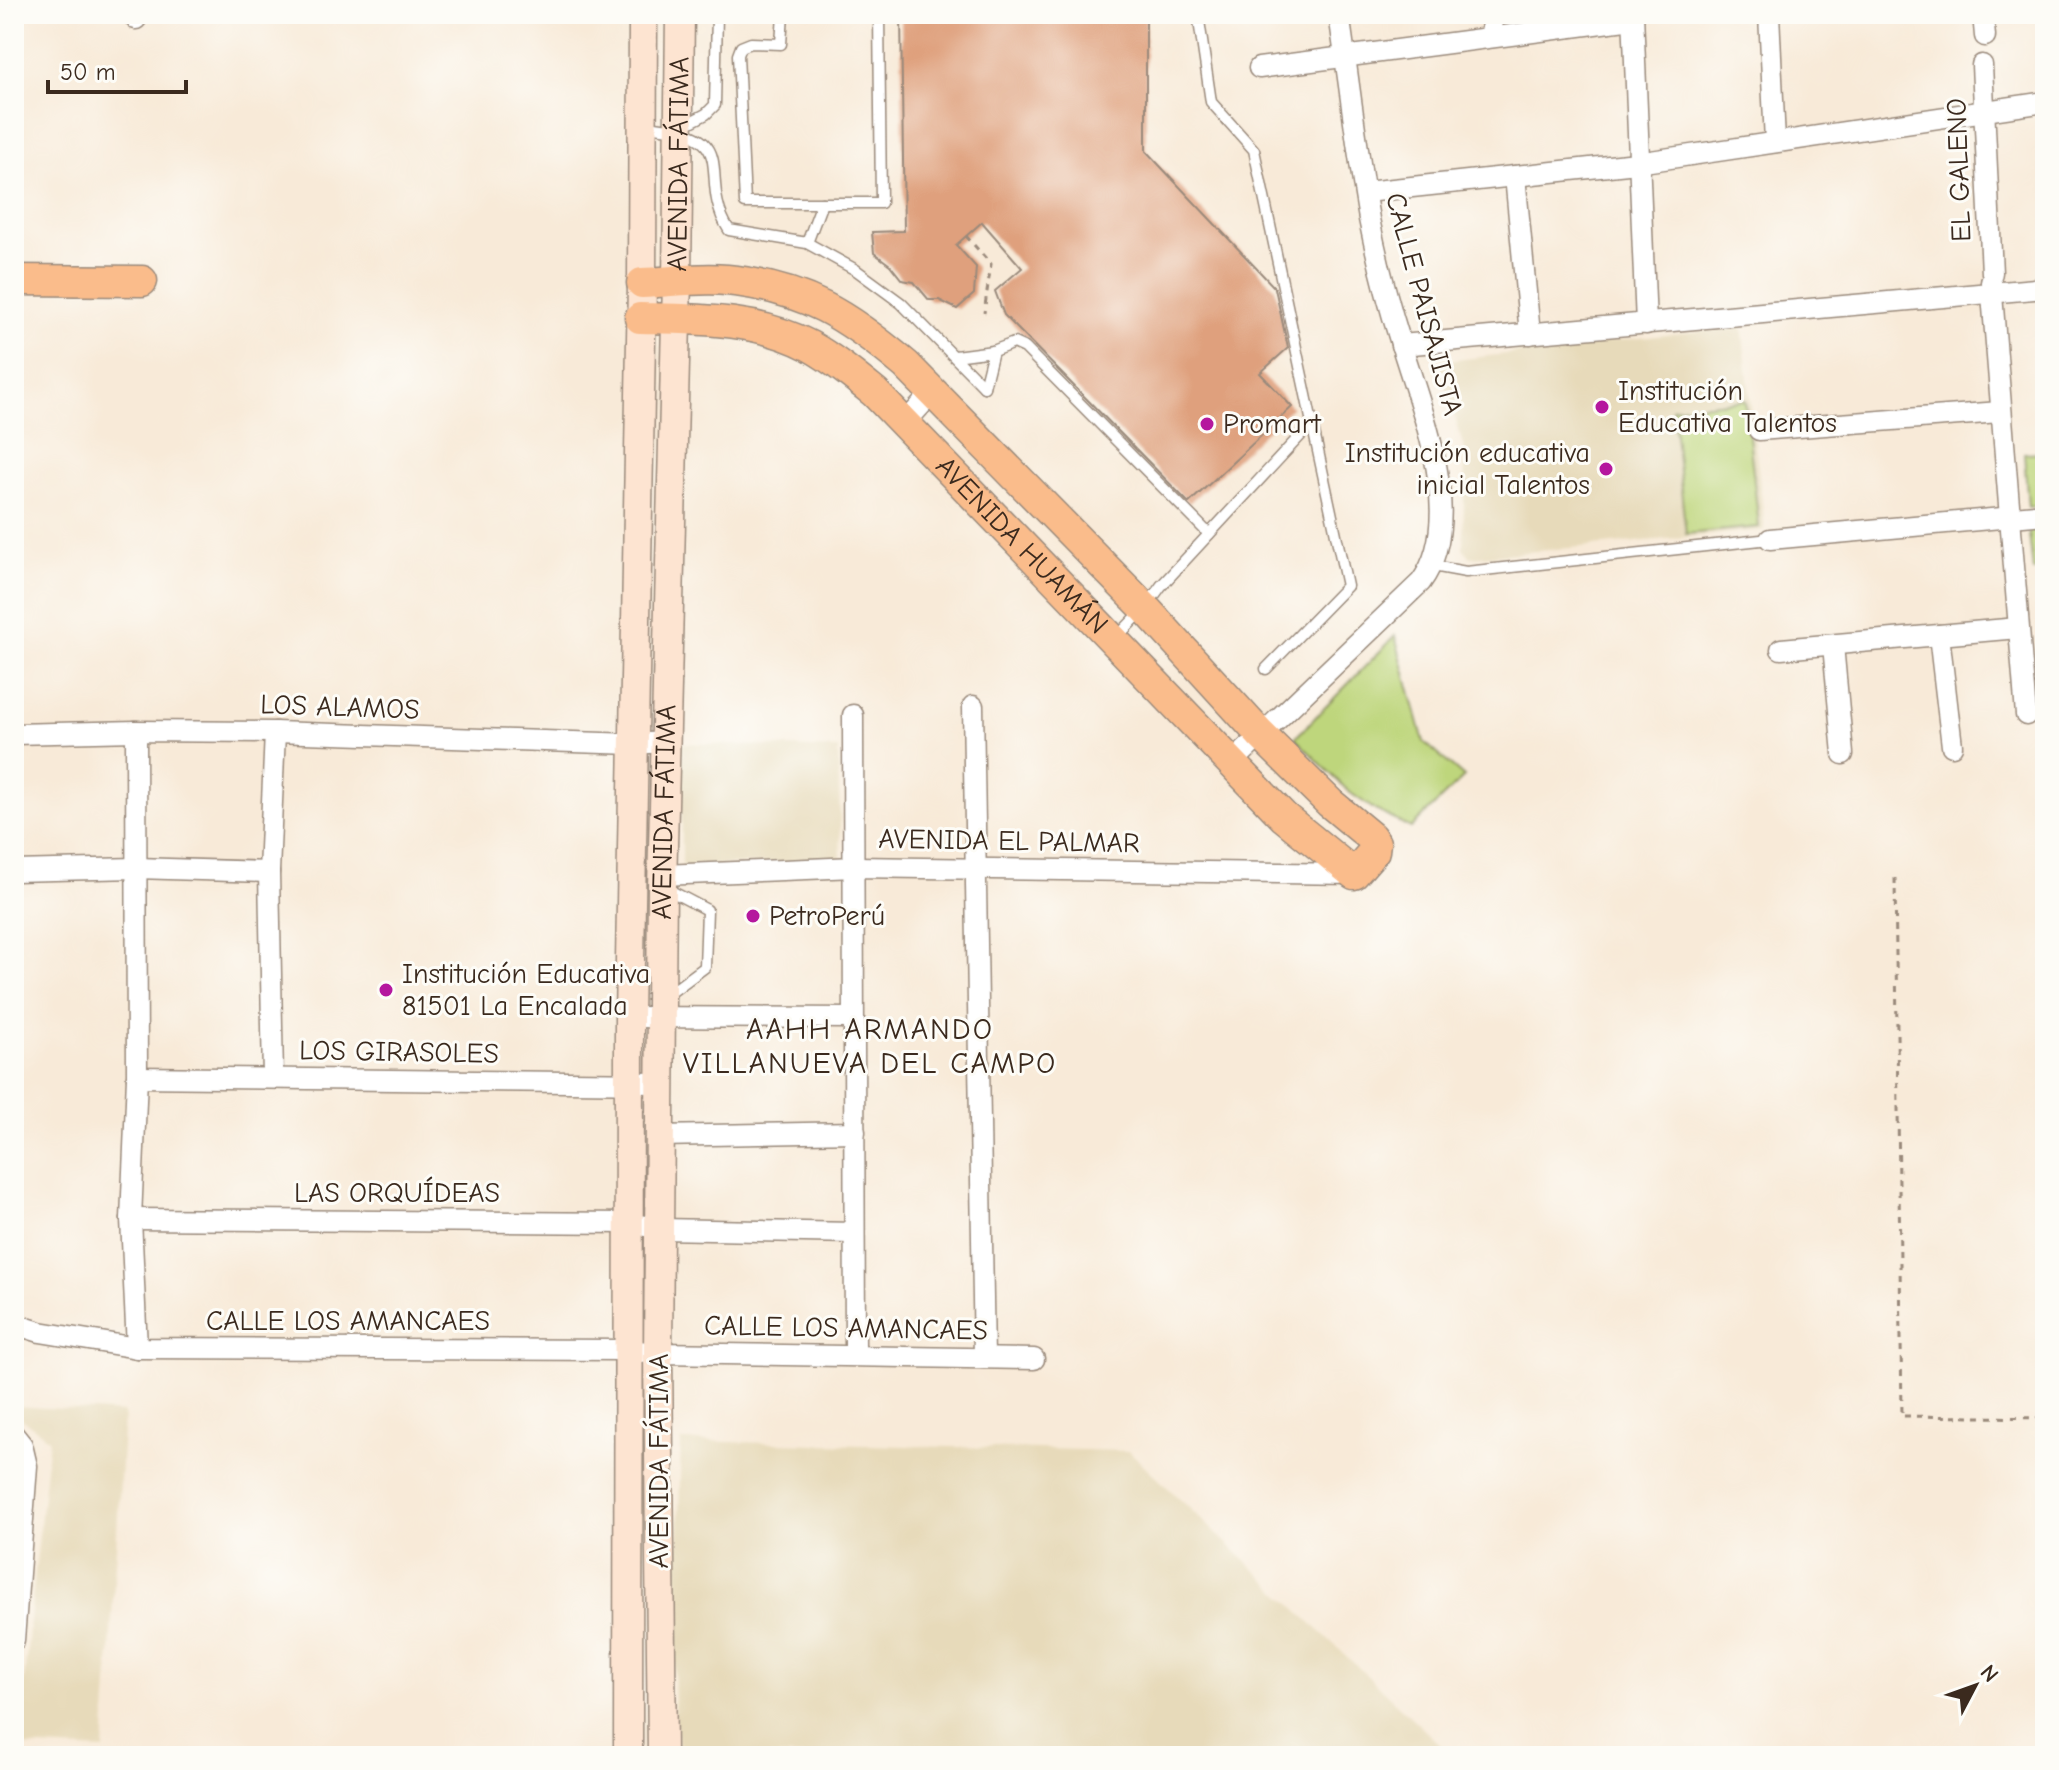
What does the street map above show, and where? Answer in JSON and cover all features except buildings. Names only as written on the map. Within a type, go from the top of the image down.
[{"type":"main road","name":"AVENIDA FÁTIMA","points":[[628,1756],[629,1017],[642,283],[643,14]]},
{"type":"main road","name":"AVENIDA FÁTIMA","points":[[662,1756],[658,1353],[662,881],[677,281],[680,14]]},
{"type":"main road","name":"AVENIDA HUAMÁN","points":[[640,318],[717,321],[764,328],[808,345],[843,367],[875,393],[1284,817],[1354,874],[1374,851],[1375,843],[1260,734],[1145,608],[906,365],[864,330],[825,306],[778,289],[725,279],[642,283]]},
{"type":"main road","points":[[14,280],[142,281]]},
{"type":"main road","points":[[637,509],[670,511]]},
{"type":"street","name":"CALLE PAISAJISTA","points":[[1339,14],[1370,221],[1401,345],[1422,405],[1436,461],[1441,519],[1433,566]]},
{"type":"street","points":[[1491,14],[1492,37]]},
{"type":"street","points":[[1769,14],[1775,142]]},
{"type":"street","points":[[1983,14],[1985,36]]},
{"type":"street","points":[[1259,68],[1346,59],[1633,16],[1646,324]]},
{"type":"street","name":"EL GALENO","points":[[1982,65],[1991,282],[2026,715]]},
{"type":"street","points":[[1365,192],[1637,163],[2045,102]]},
{"type":"street","points":[[1515,176],[1530,334]]},
{"type":"street","points":[[1401,345],[1646,324],[1991,282],[2045,288]]},
{"type":"street","points":[[904,424],[932,393]]},
{"type":"street","points":[[1759,430],[2000,412]]},
{"type":"street","points":[[1770,539],[2045,514]]},
{"type":"street","points":[[1232,763],[1393,610],[1433,566]]},
{"type":"street","points":[[1781,649],[2018,628]]},
{"type":"street","points":[[1939,635],[1952,746]]},
{"type":"street","points":[[1833,645],[1843,754]]},
{"type":"street","points":[[973,706],[984,1358]]},
{"type":"street","points":[[853,715],[855,1355]]},
{"type":"street","points":[[136,731],[137,1077],[131,1219],[137,1348]]},
{"type":"street","points":[[273,1078],[269,872],[275,732]]},
{"type":"street","name":"LOS ALAMOS","points":[[14,734],[275,732],[633,744],[664,742]]},
{"type":"street","name":"AVENIDA EL PALMAR","points":[[662,881],[855,867],[1354,874]]},
{"type":"street","points":[[14,871],[136,868],[269,872]]},
{"type":"street","points":[[629,1017],[661,1008],[853,1018]]},
{"type":"street","name":"LOS GIRASOLES","points":[[137,1077],[660,1083]]},
{"type":"street","points":[[660,1136],[855,1132]]},
{"type":"street","name":"LAS ORQUÍDEAS","points":[[131,1219],[629,1223],[661,1229],[854,1233]]},
{"type":"street","name":"CALLE LOS AMANCAES","points":[[14,1324],[40,1332],[137,1348],[627,1350],[1034,1359]]},
{"type":"street","points":[[14,1435],[22,1445],[27,1466],[19,1484],[14,1640]]},
{"type":"lane","points":[[678,129],[706,114],[715,105],[717,14]]},
{"type":"lane","points":[[783,14],[781,44],[751,43],[741,47],[738,55],[745,203],[881,203],[879,14]]},
{"type":"lane","points":[[1198,14],[1211,102],[1254,150],[1347,586],[1266,669]]},
{"type":"lane","points":[[642,126],[678,129],[706,145],[713,154],[720,217],[729,230],[807,243],[856,270],[901,303],[984,387],[993,351]]},
{"type":"lane","points":[[807,243],[822,203]]},
{"type":"lane","points":[[955,356],[993,351],[1014,343],[1025,348],[1209,534]]},
{"type":"lane","points":[[1115,640],[1312,423]]},
{"type":"lane","points":[[1433,566],[1466,572],[1770,539]]},
{"type":"lane","points":[[661,1008],[705,967],[707,910],[662,881]]},
{"type":"path","points":[[966,236],[991,264],[984,313]]},
{"type":"path","points":[[1895,878],[1902,1416],[2045,1418]]},
{"type":"shaded area","name":"Institución Educativa Talentos","points":[[1742,326],[1765,530],[1471,557],[1463,548],[1465,452],[1439,362]]},
{"type":"shaded area","points":[[682,743],[838,749],[841,861],[682,866]]},
{"type":"shaded area","points":[[14,1406],[124,1413],[104,1750],[17,1746],[49,1439],[14,1413]]},
{"type":"shaded area","points":[[681,1441],[1129,1451],[1452,1756],[680,1756],[674,1707]]},
{"type":"green space","points":[[1745,400],[1759,527],[1686,534],[1672,408]]},
{"type":"green space","points":[[2045,452],[2045,505],[2028,507],[2024,453]]},
{"type":"green space","points":[[2045,524],[2045,570],[2033,571],[2028,525]]},
{"type":"green space","points":[[1395,636],[1424,742],[1464,777],[1411,828],[1375,810],[1349,792],[1295,738]]},
{"type":"place","name":"Institución Educativa Talentos","points":[[1602,407]]},
{"type":"place","name":"Promart","points":[[1207,424]]},
{"type":"place","name":"Institución educativa inicial Talentos","points":[[1606,469]]},
{"type":"place","name":"PetroPerú","points":[[753,916]]},
{"type":"place","name":"Institución Educativa 81501 La Encalada","points":[[386,990]]},
{"type":"district","name":"AAHH ARMANDO VILLANUEVA DEL CAMPO","points":[[870,1046]]}]
